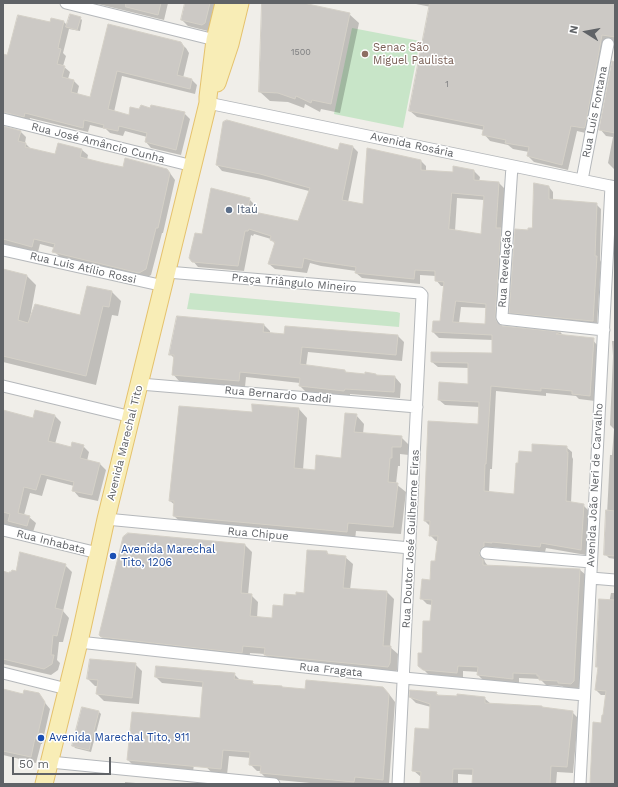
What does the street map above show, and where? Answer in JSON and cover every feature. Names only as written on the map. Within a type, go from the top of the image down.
[{"type":"main road","points":[[208,103],[220,54],[215,40],[224,3]]},
{"type":"main road","name":"Avenida Marechal Tito","points":[[44,784],[106,519],[208,103],[212,98],[230,44],[240,3]]},
{"type":"street","points":[[66,3],[215,40]]},
{"type":"street","name":"Rua Luís Fontana","points":[[582,180],[608,44]]},
{"type":"street","name":"Avenida Rosária","points":[[208,103],[613,187]]},
{"type":"street","name":"Rua José Amâncio Cunha","points":[[3,119],[193,166]]},
{"type":"street","name":"Rua Revelação","points":[[512,166],[503,319],[604,330]]},
{"type":"street","name":"Avenida João Neri de Carvalho","points":[[580,784],[591,562],[613,187]]},
{"type":"street","name":"Rua Luis Atílio Rossi","points":[[3,250],[165,279]]},
{"type":"street","name":"Praça Triângulo Mineiro","points":[[165,279],[421,294]]},
{"type":"street","name":"Rua Doutor José Guilherme Eiras","points":[[398,784],[417,407],[421,294]]},
{"type":"street","name":"Rua Bernardo Daddi","points":[[140,384],[417,407]]},
{"type":"street","points":[[3,386],[132,417]]},
{"type":"street","name":"Rua Chipue","points":[[106,519],[410,548]]},
{"type":"street","name":"Rua Inhabata","points":[[3,530],[98,553]]},
{"type":"street","points":[[486,553],[591,562]]},
{"type":"street","points":[[591,578],[615,580]]},
{"type":"street","name":"Rua Fragata","points":[[78,642],[404,678],[584,695]]},
{"type":"street","points":[[3,673],[67,689]]},
{"type":"street","points":[[50,762],[274,784]]},
{"type":"green space","points":[[352,28],[420,41],[403,128],[334,114]]},
{"type":"green space","points":[[190,293],[397,312],[400,313],[399,327],[187,309]]},
{"type":"building","points":[[126,3],[161,3],[158,15],[126,7]]},
{"type":"building","points":[[185,3],[210,3],[205,23],[202,25],[181,20]]},
{"type":"building","points":[[262,3],[303,3],[350,13],[331,104],[312,100],[311,103],[296,96],[295,99],[278,93],[259,92]]},
{"type":"building","points":[[430,3],[615,3],[615,37],[602,35],[585,127],[571,126],[562,165],[527,156],[529,147],[505,143],[506,140],[482,135],[484,126],[409,111]]},
{"type":"building","points":[[70,14],[81,17],[77,30],[66,27]]},
{"type":"building","points":[[18,15],[50,22],[51,18],[64,21],[58,48],[61,49],[57,64],[65,66],[62,77],[74,80],[71,92],[90,97],[108,24],[181,42],[184,47],[177,75],[192,79],[190,89],[117,71],[108,109],[129,115],[130,107],[139,109],[141,105],[150,108],[151,105],[185,112],[176,150],[145,142],[147,133],[119,126],[118,131],[103,128],[104,125],[84,120],[83,128],[25,113],[24,117],[3,112],[3,54],[7,55]]},
{"type":"building","points":[[612,61],[615,62],[615,133],[599,130]]},
{"type":"building","points":[[227,120],[338,150],[340,143],[353,146],[342,200],[363,204],[367,148],[421,160],[421,170],[453,172],[453,166],[474,170],[474,180],[499,182],[496,228],[501,228],[495,317],[497,322],[502,326],[561,332],[556,334],[594,338],[590,396],[572,394],[572,391],[541,388],[541,391],[491,386],[485,464],[484,491],[514,494],[516,463],[518,463],[519,451],[532,452],[532,444],[567,446],[566,501],[584,504],[581,550],[541,543],[540,547],[484,542],[484,546],[479,553],[483,559],[483,565],[580,569],[574,681],[571,684],[558,683],[558,681],[539,680],[539,676],[537,676],[537,674],[513,673],[513,679],[477,675],[478,667],[458,666],[457,673],[423,670],[418,666],[418,653],[422,653],[423,621],[430,621],[432,600],[420,599],[422,579],[430,580],[431,561],[435,561],[438,536],[429,536],[430,521],[424,521],[428,421],[478,424],[479,402],[438,400],[439,382],[468,384],[468,363],[431,362],[431,352],[492,353],[492,335],[432,332],[433,321],[440,321],[444,282],[435,281],[435,271],[415,270],[414,279],[355,273],[356,267],[304,258],[302,268],[268,264],[275,242],[270,240],[271,236],[249,229],[248,231],[245,231],[238,266],[192,262],[189,258],[195,233],[202,234],[211,188],[250,198],[248,208],[259,213],[298,221],[310,188],[260,174],[216,165],[223,122]],"holes":[[[452,193],[484,196],[481,234],[449,229]],[[456,301],[486,304],[485,324],[453,322]]]},
{"type":"building","points":[[3,126],[21,131],[18,141],[26,143],[25,147],[55,154],[58,143],[82,149],[80,157],[104,163],[123,167],[125,158],[167,169],[170,173],[158,228],[156,228],[146,269],[139,273],[52,252],[55,244],[34,239],[32,247],[3,239]]},
{"type":"building","points":[[534,183],[549,186],[549,199],[597,203],[595,256],[597,256],[593,321],[509,313],[515,229],[528,230],[528,228],[532,228]]},
{"type":"building","points":[[3,269],[27,275],[18,320],[28,323],[35,304],[80,315],[87,286],[112,291],[109,307],[103,306],[86,376],[3,356]]},
{"type":"building","points":[[177,316],[264,324],[263,332],[284,334],[285,326],[398,335],[396,355],[302,347],[300,364],[345,370],[345,372],[365,374],[365,372],[376,375],[395,376],[394,392],[345,389],[344,391],[299,386],[300,378],[240,372],[239,381],[172,375],[174,355],[169,355]]},
{"type":"building","points":[[252,404],[299,408],[294,468],[315,470],[316,455],[341,458],[345,413],[357,414],[354,432],[402,436],[401,447],[392,447],[392,458],[390,458],[388,482],[398,483],[393,527],[348,523],[347,532],[173,516],[174,501],[169,501],[179,406],[252,412]]},
{"type":"building","points":[[3,410],[33,418],[35,410],[55,415],[48,441],[71,447],[72,442],[84,445],[80,458],[100,463],[92,495],[72,491],[74,482],[41,474],[36,490],[24,487],[18,513],[30,516],[27,526],[8,521],[10,514],[3,512]]},
{"type":"building","points":[[606,510],[615,511],[615,556],[604,555]]},
{"type":"building","points":[[128,533],[245,544],[241,593],[252,594],[250,616],[272,618],[273,605],[283,606],[284,594],[296,595],[296,592],[304,593],[307,550],[327,551],[327,554],[346,556],[343,588],[387,591],[383,646],[391,646],[390,663],[388,667],[264,655],[265,648],[243,646],[242,653],[101,637],[99,635],[123,537]]},
{"type":"building","points":[[20,552],[66,564],[55,608],[63,610],[57,636],[53,635],[51,655],[54,655],[52,664],[44,669],[3,659],[3,571],[9,573],[12,570],[16,571]]},
{"type":"building","points":[[599,599],[615,600],[615,784],[590,784],[593,722],[601,723],[606,691],[595,690],[598,667],[596,667]]},
{"type":"building","points":[[90,659],[136,663],[132,698],[96,694],[98,680],[87,679]]},
{"type":"building","points":[[156,666],[235,673],[234,679],[253,681],[252,684],[282,687],[305,689],[306,680],[383,687],[389,694],[383,780],[355,777],[354,782],[260,773],[261,766],[249,765],[250,752],[223,750],[221,769],[127,760],[132,712],[200,718],[203,682],[155,677]]},
{"type":"building","points":[[3,689],[23,694],[24,690],[39,693],[45,702],[31,757],[3,751]]},
{"type":"building","points":[[410,690],[437,692],[436,695],[457,696],[457,694],[485,697],[485,703],[542,706],[573,711],[567,767],[551,766],[550,784],[472,784],[473,769],[453,769],[452,784],[420,784],[421,772],[412,771],[415,728],[429,729],[430,704],[409,697]]},
{"type":"building","points":[[82,707],[99,711],[89,750],[72,746]]},
{"type":"place","name":"Senac São Miguel Paulista","points":[[365,54]]},
{"type":"place","name":"Itaú","points":[[229,210]]},
{"type":"place","name":"Avenida Marechal Tito, 1206","points":[[113,556]]},
{"type":"place","name":"Avenida Marechal Tito, 911","points":[[41,738]]}]
